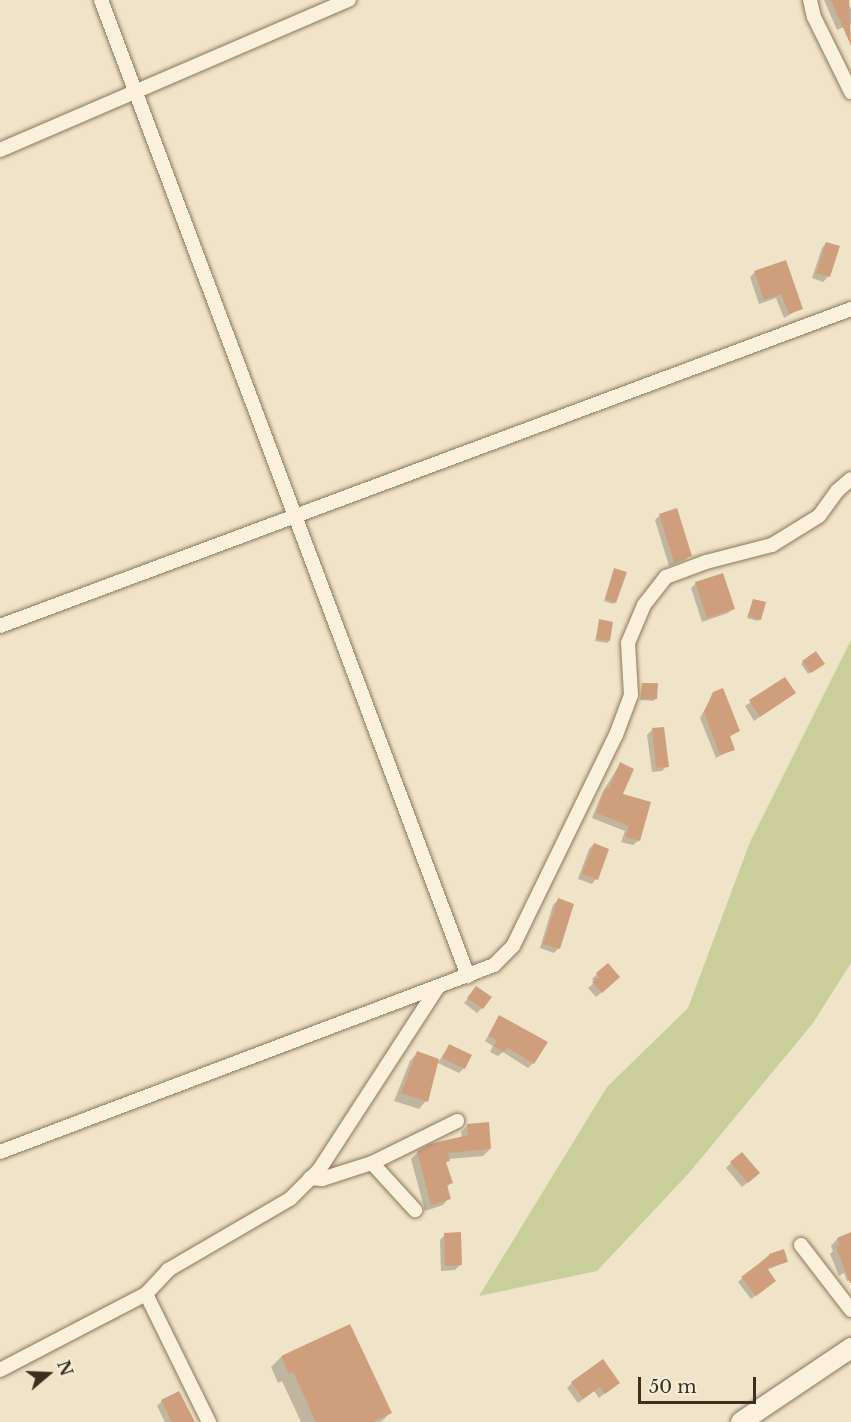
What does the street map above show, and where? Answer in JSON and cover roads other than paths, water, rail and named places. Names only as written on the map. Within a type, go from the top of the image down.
[{"type":"main road","points":[[741,1422],[851,1348]]},
{"type":"street","points":[[101,0],[468,976]]},
{"type":"street","points":[[810,0],[814,17],[851,92]]},
{"type":"street","points":[[0,150],[345,1]]},
{"type":"street","points":[[0,626],[851,309]]},
{"type":"street","points":[[0,1152],[437,988],[494,964],[513,946],[616,735],[631,695],[628,643],[644,605],[666,577],[706,562],[772,545],[819,516],[837,491],[851,479]]},
{"type":"street","points":[[0,1370],[146,1294],[168,1270],[290,1199],[319,1170],[437,988]]},
{"type":"street","points":[[310,1179],[322,1179],[372,1163],[457,1121]]},
{"type":"street","points":[[372,1163],[415,1210]]},
{"type":"street","points":[[801,1245],[851,1310]]},
{"type":"street","points":[[146,1294],[209,1422]]}]
